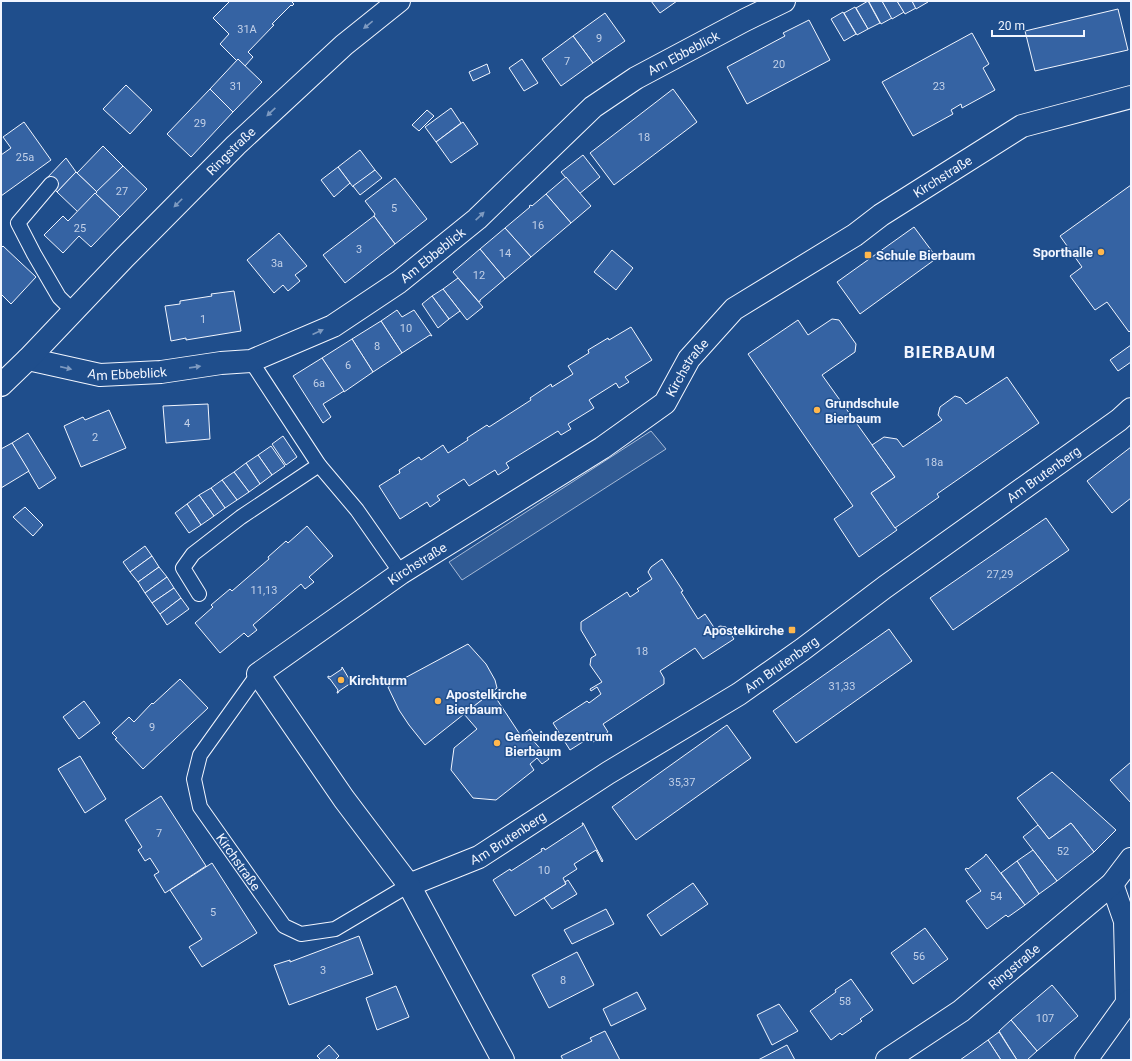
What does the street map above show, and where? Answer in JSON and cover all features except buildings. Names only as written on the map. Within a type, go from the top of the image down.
[{"type":"street","name":"Ringstraße","points":[[1,385],[236,145],[344,45],[399,1]]},
{"type":"street","name":"Am Ebbeblick","points":[[28,359],[100,375],[161,372],[251,361],[333,326],[399,282],[477,219],[593,107],[636,78],[784,1]]},
{"type":"street","name":"Kirchstraße","points":[[258,674],[401,573],[602,448],[665,403],[689,359],[734,309],[854,235],[881,215],[1022,126],[1131,97]]},
{"type":"street","name":"Am Brutenberg","points":[[410,884],[479,857],[608,773],[740,694],[1131,409]]},
{"type":"street","points":[[258,674],[344,799],[410,884],[503,1060]]},
{"type":"street","name":"Ringstraße","points":[[887,1060],[961,1011],[1112,884],[1131,859]]},
{"type":"street","points":[[1086,1060],[1129,1002],[1125,921],[1112,884]]},
{"type":"lane","points":[[51,184],[18,223],[59,297],[74,312]]},
{"type":"lane","points":[[251,361],[319,465],[357,510],[401,573]]},
{"type":"lane","points":[[198,594],[183,568],[193,554],[241,517],[319,465]]},
{"type":"lane","name":"Kirchstraße","points":[[258,674],[200,755],[194,779],[200,807],[284,926],[301,934],[334,929],[410,884]]},
{"type":"shaded area","points":[[651,431],[666,449],[462,580],[449,562]]},
{"type":"place","name":"Sporthalle","points":[[1101,252]]},
{"type":"place","name":"Schule Bierbaum","points":[[868,255]]},
{"type":"place","name":"Grundschule Bierbaum","points":[[817,410]]},
{"type":"place","name":"Apostelkirche","points":[[792,630]]},
{"type":"place","name":"Kirchturm","points":[[341,680]]},
{"type":"place","name":"Apostelkirche Bierbaum","points":[[438,701]]},
{"type":"place","name":"Gemeindezentrum Bierbaum","points":[[497,743]]},
{"type":"district","name":"BIERBAUM","points":[[950,352]]}]
